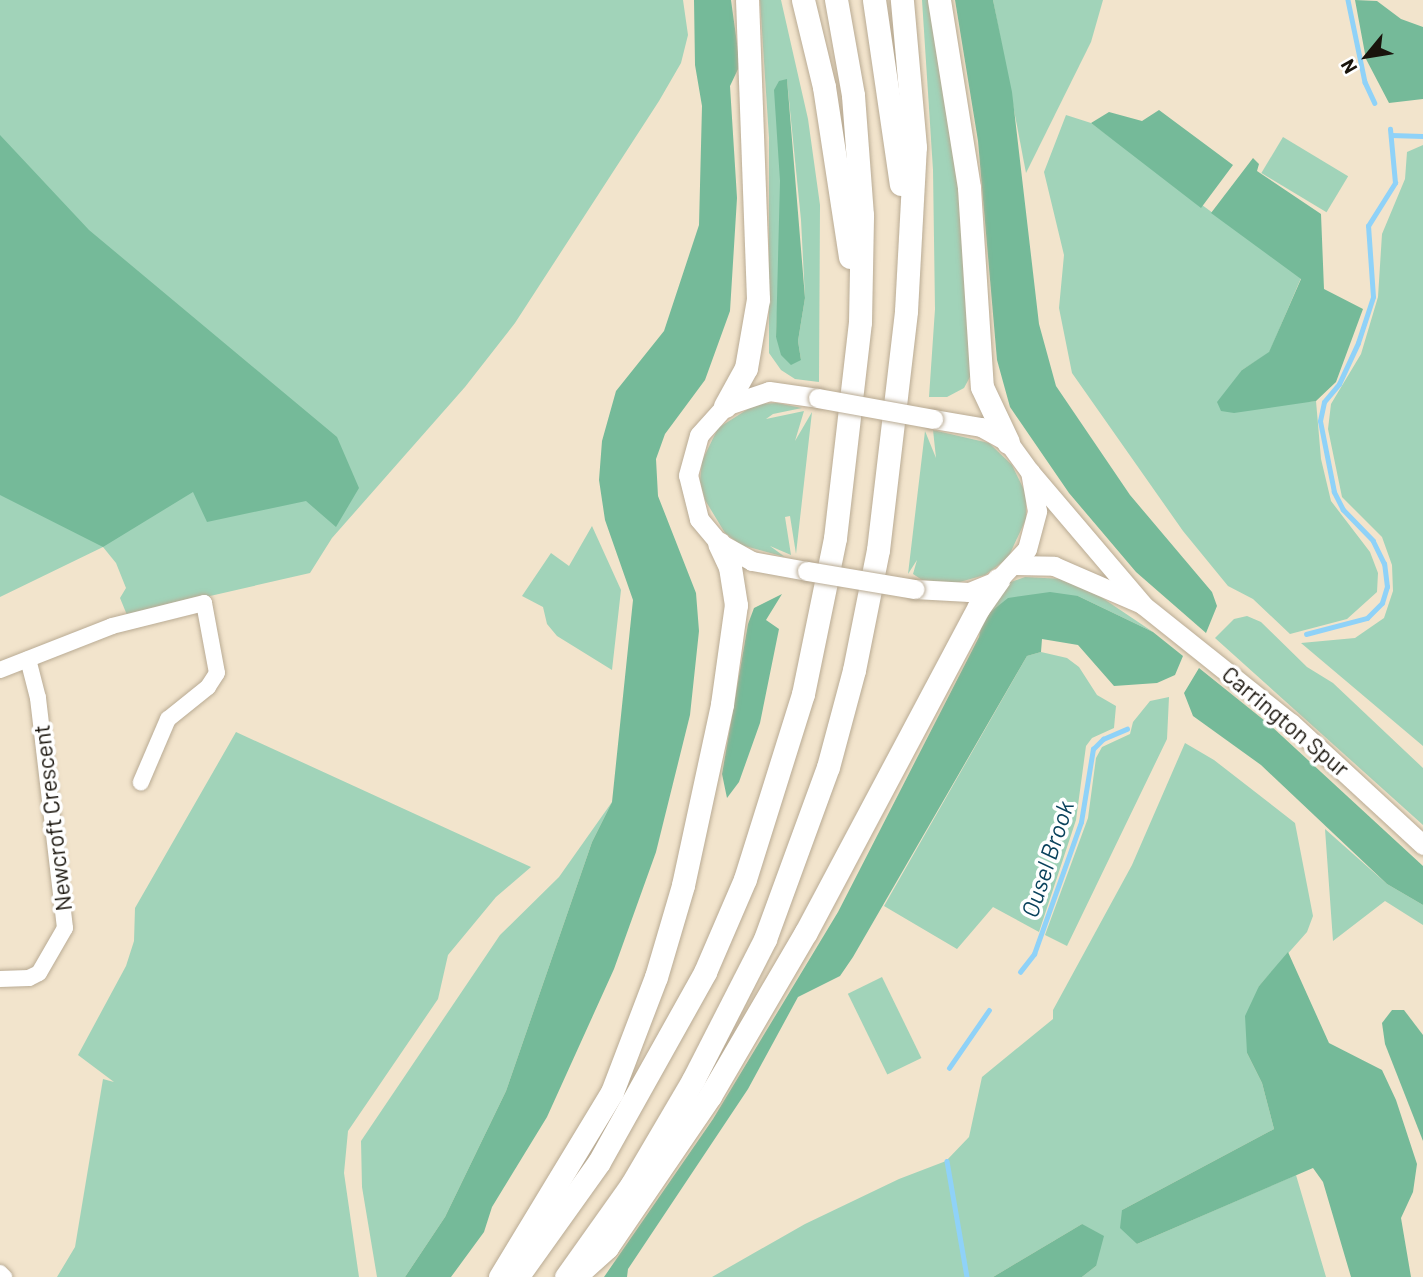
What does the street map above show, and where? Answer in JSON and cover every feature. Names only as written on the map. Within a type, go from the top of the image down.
[{"type":"highway","points":[[725,406],[746,368],[758,299],[747,0]]},
{"type":"highway","points":[[803,0],[824,87],[860,322]]},
{"type":"highway","points":[[517,1277],[599,1162],[658,1063],[745,879],[782,769],[819,625],[835,538],[860,322],[862,215],[853,95],[836,0]]},
{"type":"highway","points":[[874,0],[891,91],[904,210],[906,311]]},
{"type":"highway","points":[[566,1277],[632,1184],[693,1080],[765,939],[828,767],[854,670],[878,550],[906,311],[915,147],[902,0]]},
{"type":"highway","points":[[939,0],[969,188],[982,387],[1008,442]]},
{"type":"highway","points":[[500,1277],[612,1092],[676,912],[722,704],[736,605],[730,567],[719,543]]},
{"type":"highway","points":[[574,1277],[607,1247],[710,1096],[806,932],[979,607],[998,580]]},
{"type":"main road","points":[[1008,442],[981,427],[769,391],[725,406],[699,435],[688,475],[699,519],[719,543],[752,561],[914,589],[970,592],[998,580],[1016,565],[1034,534],[1037,511],[1030,472]]},
{"type":"main road","name":"Carrington Spur","points":[[1008,442],[1030,472],[1143,605],[1300,730],[1423,845]]},
{"type":"main road","name":"Carrington Spur","points":[[1016,565],[1054,566],[1143,605]]},
{"type":"street","points":[[0,670],[112,626],[204,603],[217,673],[212,683],[168,719],[141,782]]},
{"type":"street","name":"Newcroft Crescent","points":[[0,979],[29,978],[39,973],[65,929],[38,698],[28,659]]},
{"type":"green space","points":[[0,0],[683,0],[688,35],[681,63],[659,101],[515,323],[465,387],[332,538],[310,573],[127,615],[120,598],[126,588],[116,563],[103,547],[0,597]]},
{"type":"green space","points":[[694,0],[731,0],[740,65],[730,86],[737,198],[730,311],[705,380],[665,434],[656,459],[658,496],[696,593],[699,631],[690,715],[656,852],[614,969],[547,1117],[492,1207],[484,1232],[451,1277],[405,1277],[445,1217],[506,1091],[592,842],[612,802],[633,600],[605,520],[599,480],[602,441],[616,391],[664,331],[699,225],[702,106],[695,65]]},
{"type":"green space","points":[[760,0],[781,0],[808,119],[820,205],[819,382],[795,379],[781,370],[769,353],[769,138]],"holes":[[[787,80],[801,220],[805,298],[798,341],[801,360],[776,337]]]},
{"type":"green space","points":[[922,0],[932,0],[963,205],[971,375],[964,388],[947,397],[929,397],[935,309],[933,170]]},
{"type":"green space","points":[[955,0],[993,0],[1012,92],[1039,324],[1056,386],[1130,495],[1212,592],[1217,606],[1206,633],[1136,572],[1069,493],[1010,407],[997,360],[978,141]]},
{"type":"green space","points":[[993,0],[1103,0],[1091,42],[1026,173]]},
{"type":"green space","points":[[1355,0],[1377,1],[1401,19],[1423,27],[1423,99],[1389,103],[1366,59]]},
{"type":"green space","points":[[787,79],[805,298],[798,341],[801,360],[791,365],[781,355],[776,337],[780,181],[774,90],[779,81]]},
{"type":"green space","points":[[1159,110],[1233,165],[1201,208],[1091,123],[1109,112],[1142,121]]},
{"type":"green space","points":[[1066,115],[1091,123],[1301,278],[1269,353],[1242,370],[1281,404],[1316,401],[1321,459],[1331,501],[1370,552],[1378,573],[1377,592],[1347,619],[1290,634],[1253,599],[1228,586],[1183,531],[1072,373],[1059,308],[1064,255],[1044,172]]},
{"type":"green space","points":[[0,135],[89,230],[337,437],[359,488],[336,527],[306,501],[207,522],[193,492],[103,547],[0,495]]},
{"type":"green space","points":[[1283,137],[1348,176],[1327,212],[1261,173]]},
{"type":"green space","points":[[1423,145],[1423,746],[1301,643],[1355,638],[1384,618],[1393,591],[1392,565],[1382,537],[1342,497],[1328,429],[1331,404],[1361,354],[1378,297],[1382,234],[1405,179],[1407,152]]},
{"type":"green space","points":[[1253,158],[1259,164],[1257,171],[1321,214],[1324,289],[1363,309],[1336,382],[1316,401],[1234,413],[1221,411],[1217,402],[1242,370],[1269,352],[1301,279],[1211,213]]},
{"type":"green space","points":[[777,403],[802,408],[773,414],[766,419],[804,411],[795,441],[812,412],[796,554],[790,516],[785,517],[791,555],[770,546],[785,557],[741,545],[725,533],[705,500],[700,481],[702,461],[718,428],[756,404]]},
{"type":"green space","points":[[933,430],[989,443],[1012,465],[1026,494],[1026,519],[1008,558],[985,575],[956,583],[922,580],[913,574],[917,560],[908,574],[925,431],[936,458]]},
{"type":"green space","points":[[592,526],[621,590],[612,670],[557,636],[547,624],[543,607],[522,596],[551,553],[569,566]]},
{"type":"green space","points":[[1025,577],[1063,579],[1101,597],[1153,632],[1078,596],[983,618],[1008,583]]},
{"type":"green space","points":[[1050,592],[1078,596],[1153,632],[1183,656],[1175,675],[1157,683],[1114,686],[1078,645],[1042,639],[1041,652],[1027,656],[840,976],[798,997],[748,1089],[628,1269],[627,1277],[604,1277],[713,1119],[838,912],[979,637],[983,618],[1008,598]]},
{"type":"green space","points":[[782,594],[766,620],[779,629],[760,723],[739,782],[727,798],[722,774],[748,624],[754,608]]},
{"type":"green space","points":[[1247,616],[1261,622],[1307,667],[1333,683],[1423,768],[1423,825],[1215,638],[1234,619]]},
{"type":"green space","points":[[1041,652],[1067,658],[1079,667],[1097,695],[1116,706],[1114,728],[1092,738],[1086,746],[1076,820],[1039,932],[993,907],[957,949],[884,906],[1027,656]]},
{"type":"green space","points":[[1199,668],[1270,725],[1423,866],[1423,905],[1387,884],[1261,765],[1193,716],[1184,693]]},
{"type":"green space","points":[[1169,697],[1167,739],[1067,946],[1045,935],[1088,818],[1096,758],[1102,747],[1130,734],[1133,722],[1150,701]]},
{"type":"green space","points":[[236,732],[531,867],[496,897],[448,955],[438,999],[348,1131],[344,1173],[359,1277],[57,1277],[75,1247],[103,1079],[114,1082],[78,1055],[126,966],[134,941],[135,908]]},
{"type":"green space","points":[[1185,743],[1214,760],[1295,823],[1313,916],[1307,932],[1259,986],[1247,1053],[1262,1083],[1274,1129],[1122,1210],[1137,1244],[1296,1175],[1326,1277],[1082,1277],[1096,1266],[1082,1224],[993,1277],[712,1277],[805,1224],[899,1179],[946,1161],[969,1137],[982,1077],[1053,1019],[1053,1010],[1132,865]]},
{"type":"green space","points":[[612,802],[592,842],[506,1091],[445,1217],[405,1277],[377,1277],[362,1187],[361,1141],[500,935],[559,877]]},
{"type":"green space","points":[[1325,829],[1387,884],[1423,905],[1423,925],[1385,901],[1333,941]]},
{"type":"green space","points":[[1288,952],[1329,1043],[1382,1070],[1396,1100],[1417,1164],[1413,1192],[1401,1218],[1411,1277],[1351,1277],[1323,1182],[1313,1168],[1137,1244],[1120,1228],[1122,1210],[1274,1129],[1262,1083],[1247,1053],[1245,1016],[1259,986]]},
{"type":"green space","points":[[882,977],[921,1058],[887,1075],[848,994]]},
{"type":"green space","points":[[1392,1010],[1404,1010],[1423,1035],[1423,1141],[1385,1044],[1382,1023]]},
{"type":"green space","points":[[1082,1224],[1104,1236],[1096,1266],[1082,1277],[993,1277]]},
{"type":"waterway","points":[[1348,0],[1365,82],[1375,103]]},
{"type":"waterway","name":"Ousel Brook","points":[[1306,634],[1367,618],[1382,603],[1387,587],[1384,564],[1373,541],[1343,510],[1334,492],[1320,421],[1324,402],[1339,384],[1358,343],[1373,297],[1368,226],[1395,183],[1390,129]]},
{"type":"waterway","points":[[1391,135],[1423,136]]},
{"type":"waterway","name":"Ousel Brook","points":[[1020,972],[1034,954],[1081,822],[1093,749],[1103,739],[1127,729]]},
{"type":"waterway","name":"Ousel Brook","points":[[949,1068],[989,1010]]},
{"type":"waterway","name":"Ousel Brook","points":[[947,1161],[967,1277]]}]
